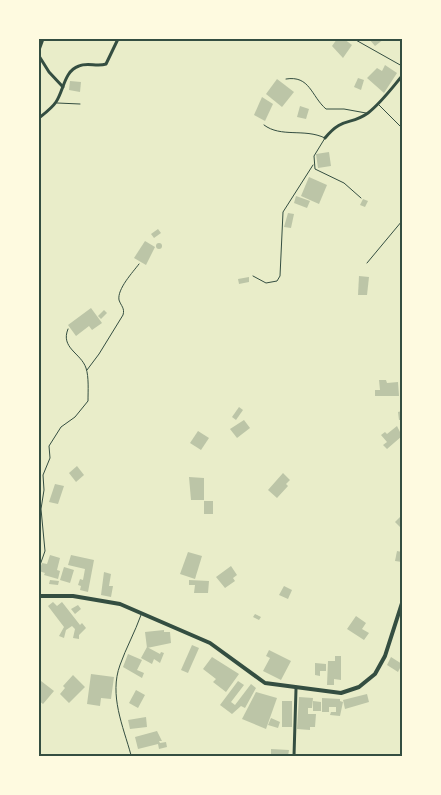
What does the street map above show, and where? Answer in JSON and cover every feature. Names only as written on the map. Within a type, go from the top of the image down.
[{"type":"street","points":[[39,50],[43,39]]},
{"type":"street","points":[[39,118],[56,103],[73,68],[81,64],[100,66],[106,64],[118,39]]},
{"type":"street","points":[[39,56],[49,72],[63,87]]},
{"type":"street","points":[[325,138],[334,126],[341,122],[367,114],[402,76]]},
{"type":"street","points":[[39,596],[97,598],[120,604],[210,643],[265,683],[341,693],[359,687],[375,674],[385,656],[402,603]]},
{"type":"street","points":[[294,756],[296,688]]},
{"type":"lane","points":[[354,39],[402,66]]},
{"type":"lane","points":[[286,79],[295,78],[308,84],[326,109],[344,109],[367,114]]},
{"type":"lane","points":[[56,103],[80,104]]},
{"type":"lane","points":[[377,104],[402,128]]},
{"type":"lane","points":[[253,276],[266,283],[277,281],[280,276],[283,212],[313,165],[316,150],[325,138],[303,131],[271,131],[264,125]]},
{"type":"lane","points":[[313,165],[321,173],[344,183],[361,198]]},
{"type":"lane","points":[[367,263],[402,221]]},
{"type":"lane","points":[[86,370],[99,354],[123,315],[124,310],[119,299],[119,293],[139,264]]},
{"type":"lane","points":[[39,568],[44,551],[41,509],[44,490],[43,475],[50,458],[49,446],[61,427],[76,417],[87,405],[86,370],[68,345],[66,334],[68,329]]},
{"type":"lane","points":[[131,755],[117,707],[116,682],[120,664],[142,614]]},
{"type":"building","points":[[337,39],[344,39],[352,45],[343,58],[332,46]]},
{"type":"building","points":[[369,39],[384,39],[375,46]]},
{"type":"building","points":[[385,65],[397,73],[384,93],[367,78],[377,68],[382,71]]},
{"type":"building","points":[[358,78],[364,80],[361,90],[354,87]]},
{"type":"building","points":[[277,79],[294,92],[282,107],[266,94]]},
{"type":"building","points":[[70,81],[81,82],[80,92],[69,90]]},
{"type":"building","points":[[262,97],[273,104],[265,121],[254,115]]},
{"type":"building","points":[[300,106],[309,109],[306,119],[297,117]]},
{"type":"building","points":[[329,152],[331,166],[318,168],[316,154]]},
{"type":"building","points":[[309,177],[327,185],[319,204],[301,196]]},
{"type":"building","points":[[296,196],[310,201],[307,208],[294,203]]},
{"type":"building","points":[[363,199],[368,201],[365,207],[360,205]]},
{"type":"building","points":[[288,213],[294,214],[291,228],[284,227]]},
{"type":"building","points":[[158,229],[161,233],[154,238],[151,234]]},
{"type":"building","points":[[145,241],[155,247],[146,265],[134,258]]},
{"type":"building","points":[[159,243],[162,246],[159,249],[156,246]]},
{"type":"building","points":[[359,276],[369,277],[367,295],[358,295]]},
{"type":"building","points":[[249,277],[249,282],[239,284],[238,279]]},
{"type":"building","points":[[91,308],[102,323],[92,330],[89,326],[76,336],[68,325]]},
{"type":"building","points":[[104,310],[107,313],[101,319],[98,316]]},
{"type":"building","points":[[379,380],[386,380],[387,383],[398,382],[399,396],[375,396],[375,390],[380,390]]},
{"type":"building","points":[[239,407],[243,410],[236,420],[232,417]]},
{"type":"building","points":[[402,411],[402,420],[399,420],[398,412]]},
{"type":"building","points":[[244,420],[250,428],[237,438],[230,429]]},
{"type":"building","points":[[397,426],[402,436],[387,449],[383,445],[387,442],[381,435],[385,432],[387,434]]},
{"type":"building","points":[[198,431],[209,438],[201,450],[190,443]]},
{"type":"building","points":[[77,466],[84,475],[76,482],[69,473]]},
{"type":"building","points":[[283,473],[290,480],[286,484],[288,486],[277,498],[268,490]]},
{"type":"building","points":[[189,477],[204,478],[204,500],[191,500]]},
{"type":"building","points":[[55,484],[64,486],[58,504],[49,502]]},
{"type":"building","points":[[204,501],[213,501],[213,514],[204,514]]},
{"type":"building","points":[[402,517],[402,529],[395,522]]},
{"type":"building","points":[[397,551],[402,552],[402,562],[395,561]]},
{"type":"building","points":[[188,552],[202,556],[195,579],[180,574]]},
{"type":"building","points":[[50,555],[60,558],[57,570],[60,571],[58,579],[44,575],[45,573],[39,571],[42,563],[47,564]]},
{"type":"building","points":[[71,555],[94,560],[88,592],[80,590],[81,586],[78,585],[80,579],[83,580],[85,569],[68,565]]},
{"type":"building","points":[[231,566],[237,575],[233,578],[235,581],[225,588],[216,577]]},
{"type":"building","points":[[64,567],[74,570],[70,583],[60,580]]},
{"type":"building","points":[[104,572],[111,574],[109,586],[113,586],[111,597],[101,595]]},
{"type":"building","points":[[50,580],[59,581],[58,585],[49,584]]},
{"type":"building","points":[[189,580],[209,581],[208,593],[194,593],[195,585],[189,585]]},
{"type":"building","points":[[284,586],[292,590],[288,599],[279,595]]},
{"type":"building","points":[[53,602],[57,606],[62,602],[80,625],[82,623],[86,628],[79,635],[79,639],[73,638],[75,629],[72,626],[66,630],[64,638],[59,636],[64,627],[48,606]]},
{"type":"building","points":[[78,605],[81,609],[75,614],[71,609]]},
{"type":"building","points":[[255,614],[261,617],[259,620],[253,617]]},
{"type":"building","points":[[356,616],[366,623],[362,629],[369,633],[364,640],[347,629]]},
{"type":"building","points":[[164,630],[164,632],[170,632],[171,643],[147,648],[145,632]]},
{"type":"building","points":[[192,645],[199,648],[188,673],[181,670]]},
{"type":"building","points":[[147,647],[160,654],[161,652],[164,653],[160,663],[154,659],[152,664],[141,658]]},
{"type":"building","points":[[269,650],[291,661],[281,680],[263,671],[270,658],[266,656]]},
{"type":"building","points":[[128,654],[142,660],[137,670],[144,673],[142,678],[123,667]]},
{"type":"building","points":[[335,656],[341,656],[341,680],[334,679],[334,685],[327,685],[328,661],[335,661]]},
{"type":"building","points":[[212,657],[239,674],[226,692],[213,682],[216,679],[203,669]]},
{"type":"building","points":[[391,657],[402,664],[398,672],[387,665]]},
{"type":"building","points":[[315,663],[326,664],[326,671],[320,671],[320,676],[315,675]]},
{"type":"building","points":[[91,674],[114,677],[111,699],[101,698],[100,706],[87,704]]},
{"type":"building","points":[[73,675],[85,687],[69,703],[60,694],[65,688],[63,686]]},
{"type":"building","points":[[41,681],[54,691],[43,704],[39,701],[39,683]]},
{"type":"building","points":[[238,681],[244,685],[231,702],[235,705],[251,684],[256,688],[245,708],[241,706],[232,714],[220,705]]},
{"type":"building","points":[[136,690],[145,695],[138,708],[129,703]]},
{"type":"building","points":[[256,692],[277,698],[266,729],[242,719]]},
{"type":"building","points":[[367,694],[369,702],[345,709],[343,700]]},
{"type":"building","points":[[299,697],[313,698],[312,708],[308,708],[308,714],[316,714],[315,727],[310,727],[310,730],[297,729]]},
{"type":"building","points":[[322,698],[340,699],[343,702],[340,716],[330,715],[331,712],[336,712],[336,707],[329,707],[329,712],[322,712]]},
{"type":"building","points":[[282,701],[292,701],[292,727],[282,727]]},
{"type":"building","points":[[313,701],[321,702],[321,711],[313,711]]},
{"type":"building","points":[[146,717],[147,727],[130,729],[128,720]]},
{"type":"building","points":[[271,718],[280,722],[278,728],[268,725]]},
{"type":"building","points":[[157,731],[162,741],[159,741],[160,743],[166,742],[167,747],[159,749],[158,744],[138,749],[135,737]]},
{"type":"building","points":[[271,749],[289,750],[288,756],[271,756]]}]
